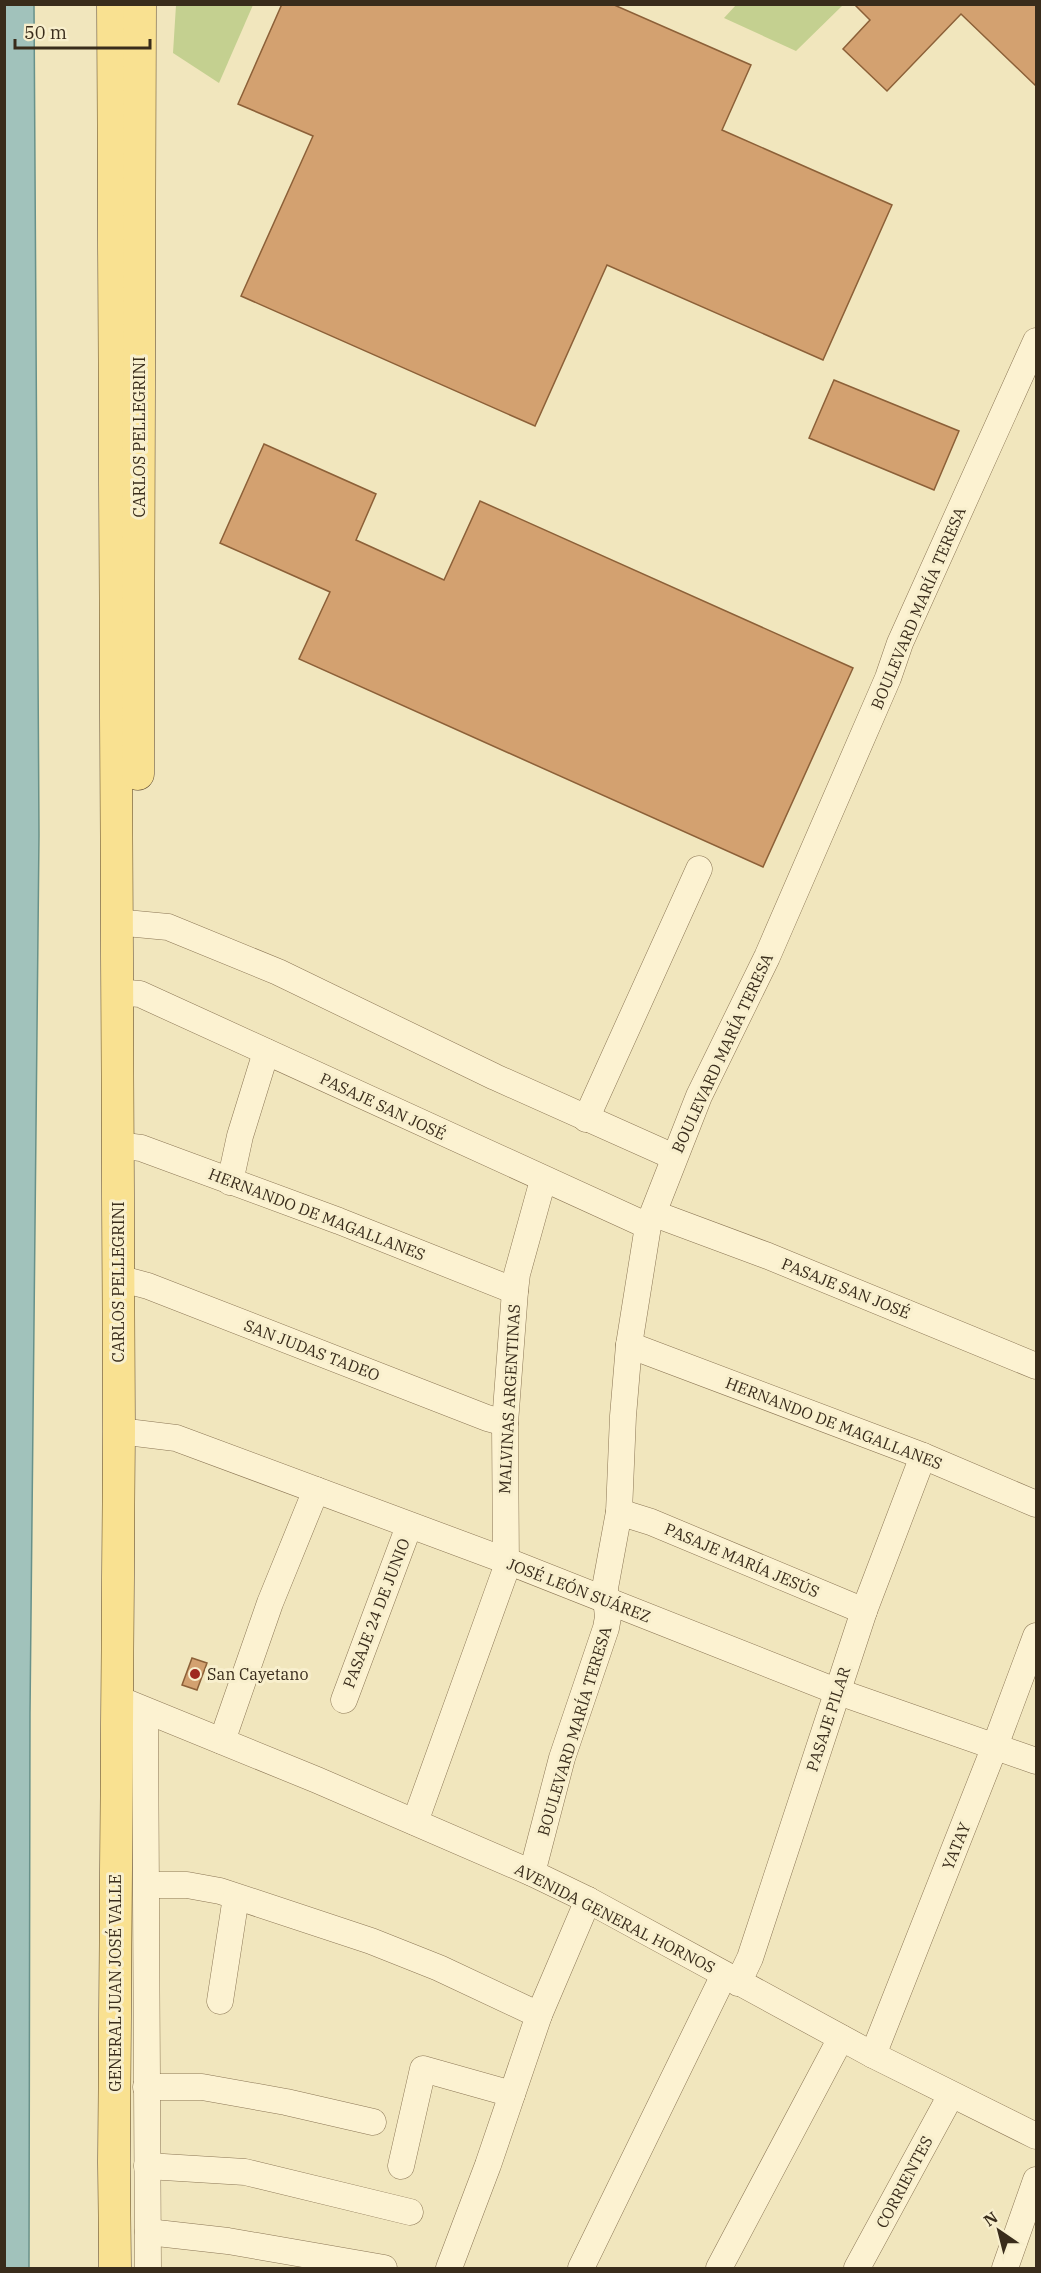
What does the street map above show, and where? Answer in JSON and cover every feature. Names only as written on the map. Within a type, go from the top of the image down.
[{"type":"main road","name":"CARLOS PELLEGRINI","points":[[113,4],[115,922],[119,1431],[116,1698]]},
{"type":"main road","name":"CARLOS PELLEGRINI","points":[[116,866],[133,836],[138,796],[140,4]]},
{"type":"main road","name":"GENERAL JUAN JOSÉ VALLE","points":[[115,2268],[116,1698]]},
{"type":"street","name":"BOULEVARD MARÍA TERESA","points":[[532,1873],[562,1758],[606,1628],[608,1617],[605,1588],[619,1512],[622,1416],[629,1345],[652,1220],[699,1096],[767,957],[888,678],[900,643],[1036,340]]},
{"type":"street","points":[[586,1119],[699,870]]},
{"type":"street","points":[[115,922],[156,924],[168,927],[278,972],[586,1119],[674,1157]]},
{"type":"street","name":"PASAJE SAN JOSÉ","points":[[116,992],[140,994],[543,1180],[652,1220],[768,1256],[1036,1366]]},
{"type":"street","points":[[230,1182],[240,1136],[266,1052]]},
{"type":"street","name":"HERNANDO DE MAGALLANES","points":[[117,1145],[141,1148],[339,1221],[515,1291]]},
{"type":"street","name":"MALVINAS ARGENTINAS","points":[[415,1822],[504,1578],[507,1562],[504,1543],[505,1423],[515,1291],[517,1274],[543,1180]]},
{"type":"street","name":"SAN JUDAS TADEO","points":[[118,1278],[148,1286],[505,1423]]},
{"type":"street","name":"HERNANDO DE MAGALLANES","points":[[629,1345],[923,1456],[1036,1504]]},
{"type":"street","name":"JOSÉ LEÓN SUÁREZ","points":[[119,1431],[168,1436],[507,1562],[836,1691],[1036,1761]]},
{"type":"street","name":"PASAJE PILAR","points":[[581,2268],[731,1979],[750,1958],[836,1691],[923,1456]]},
{"type":"street","points":[[222,1742],[270,1603],[316,1490]]},
{"type":"street","name":"PASAJE MARÍA JESÚS","points":[[619,1512],[651,1522],[864,1611]]},
{"type":"street","name":"PASAJE 24 DE JUNIO","points":[[344,1700],[409,1526]]},
{"type":"street","name":"YATAY","points":[[873,2055],[1036,1636]]},
{"type":"street","name":"AVENIDA GENERAL HORNOS","points":[[116,1698],[532,1873],[588,1900],[873,2055],[1036,2136]]},
{"type":"street","name":"GENERAL JUAN JOSÉ VALLE","points":[[145,1711],[148,1885],[146,2087],[148,2268]]},
{"type":"street","points":[[148,1885],[197,1887],[236,1897],[414,1957],[539,2015]]},
{"type":"street","points":[[220,2001],[236,1897]]},
{"type":"street","points":[[450,2268],[539,2015],[588,1900]]},
{"type":"street","points":[[719,2268],[841,2038]]},
{"type":"street","points":[[401,2166],[423,2069],[512,2094]]},
{"type":"street","points":[[146,2087],[202,2086],[374,2122]]},
{"type":"street","name":"CORRIENTES","points":[[857,2268],[951,2095]]},
{"type":"street","points":[[147,2166],[245,2172],[410,2212]]},
{"type":"street","points":[[1005,2268],[1036,2180]]},
{"type":"street","points":[[148,2232],[228,2241],[384,2268]]},
{"type":"green space","points":[[176,5],[253,5],[219,83],[173,53]]},
{"type":"green space","points":[[736,5],[843,5],[796,51],[724,18]]},
{"type":"water","points":[[34,4],[39,835],[30,1713],[29,2268],[5,2268],[4,5]]},
{"type":"building","points":[[282,4],[612,4],[751,65],[722,130],[892,205],[823,360],[607,265],[535,426],[241,296],[313,136],[238,104]]},
{"type":"building","points":[[854,4],[1036,4],[1036,86],[961,14],[887,91],[843,49],[870,20]]},
{"type":"building","points":[[834,380],[959,431],[934,490],[809,438]]},
{"type":"building","points":[[264,444],[376,494],[356,540],[444,580],[480,501],[853,668],[763,867],[299,659],[330,592],[220,543]]},
{"type":"building","name":"San Cayetano","points":[[192,1658],[207,1663],[197,1690],[182,1685]]},
{"type":"place","name":"San Cayetano","points":[[195,1674]]}]
